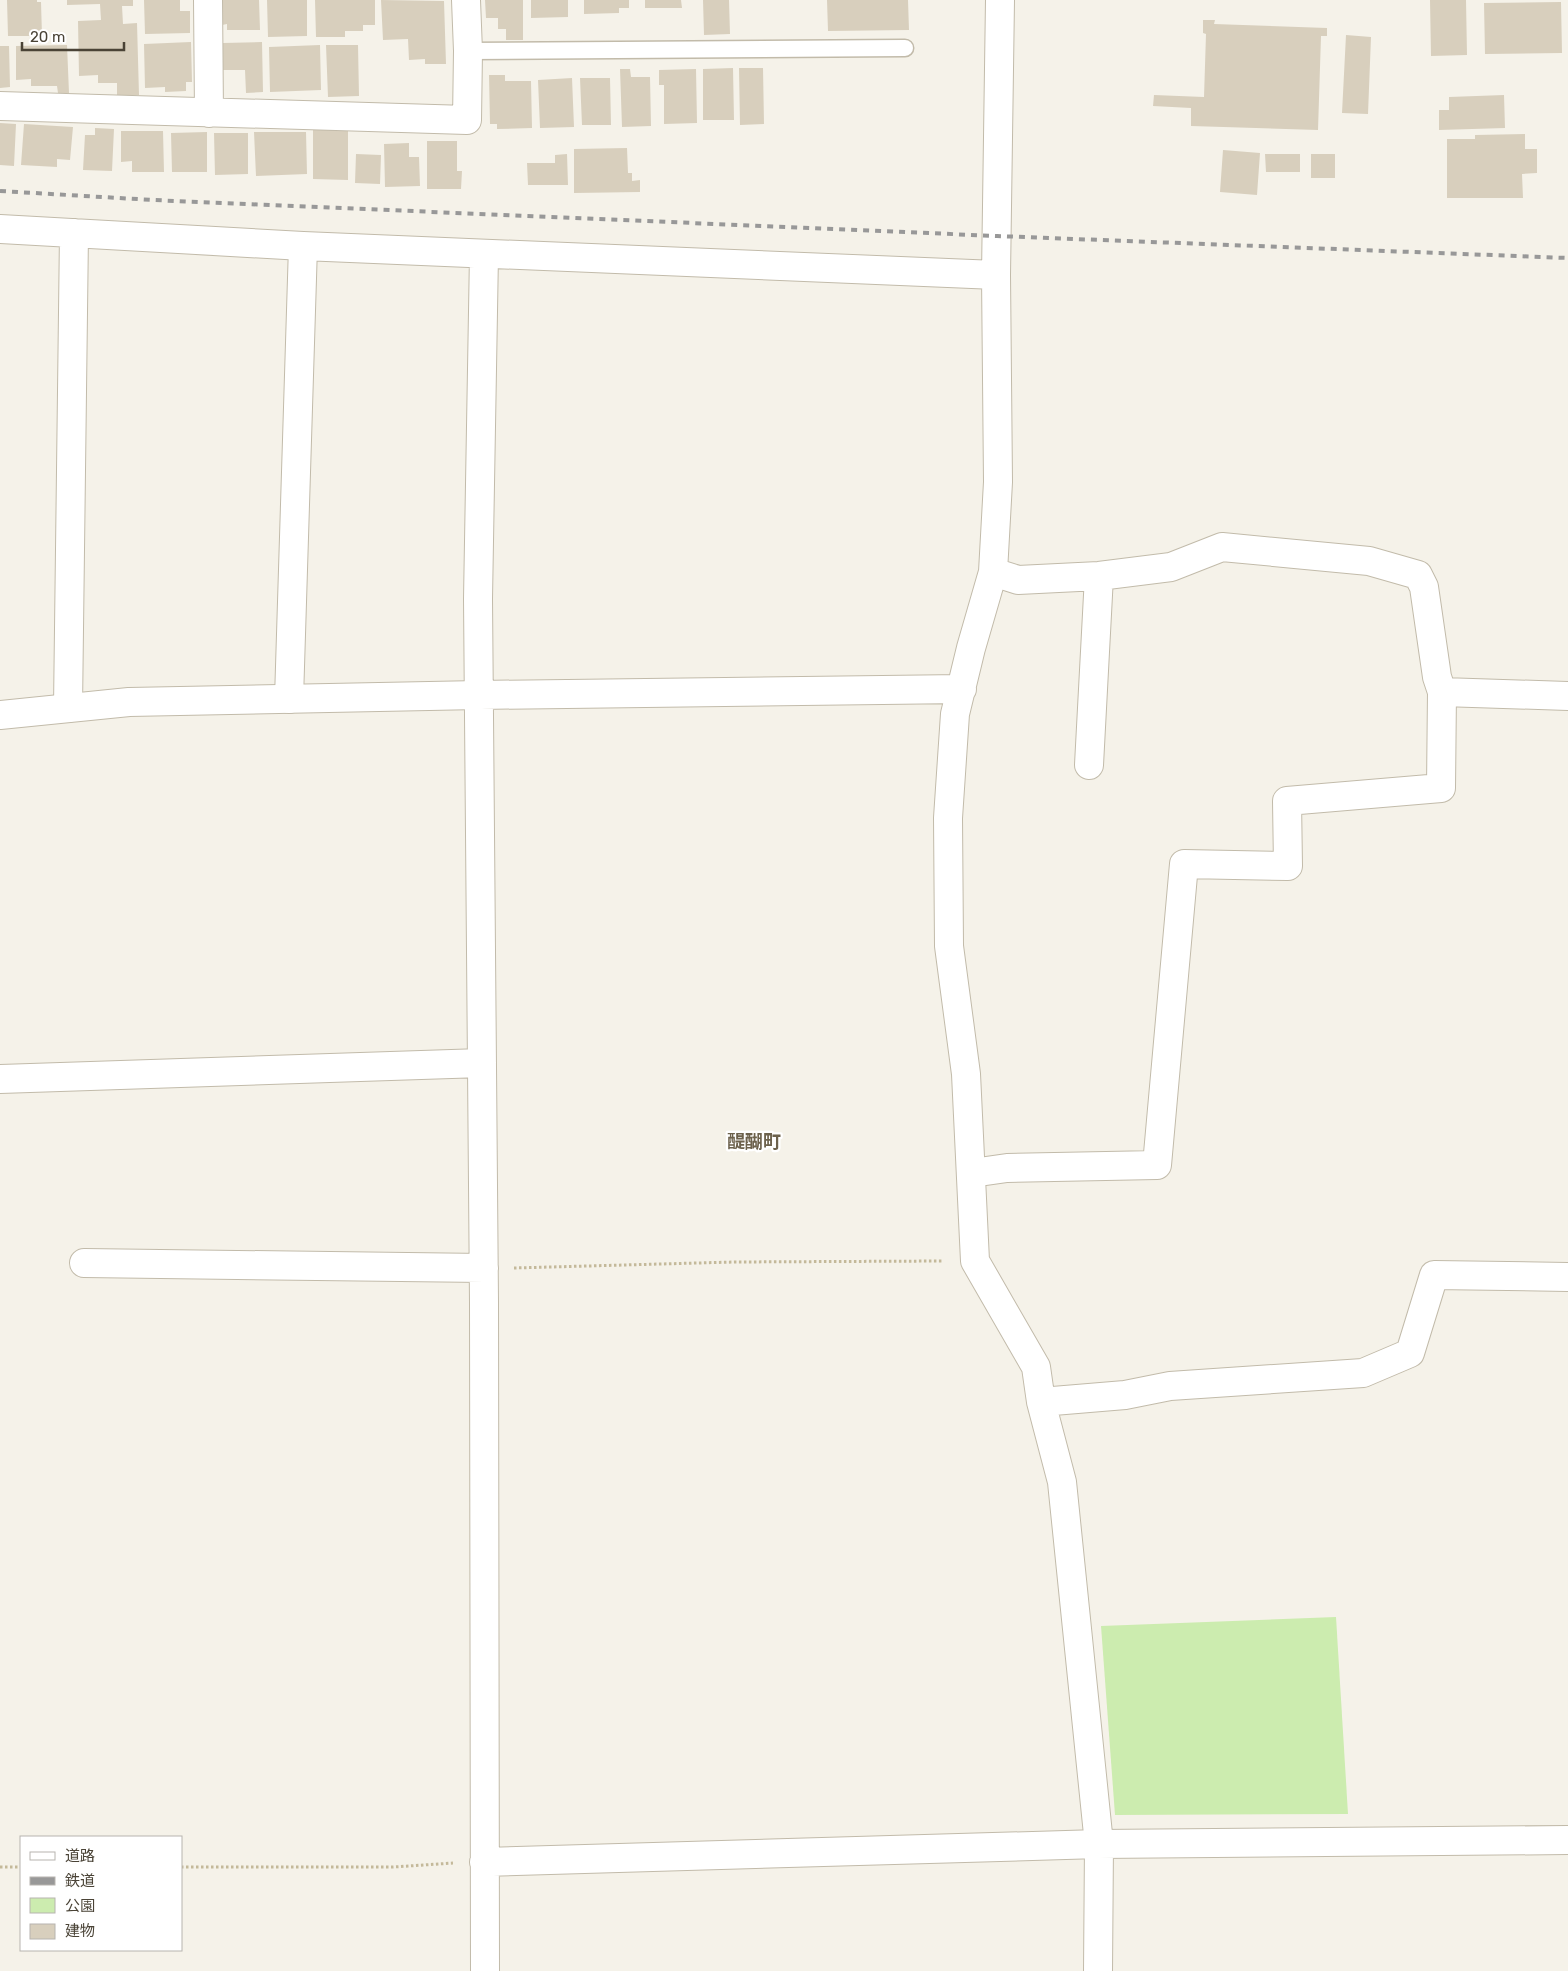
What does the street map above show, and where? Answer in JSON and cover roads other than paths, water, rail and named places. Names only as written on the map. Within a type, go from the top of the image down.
[{"type":"street","points":[[208,0],[209,113]]},
{"type":"street","points":[[0,106],[467,120],[468,51],[466,0]]},
{"type":"street","points":[[1000,0],[996,275],[998,482],[993,572],[971,648],[955,714],[948,818],[949,946],[966,1074],[975,1261],[1036,1367],[1041,1402],[1062,1482],[1099,1844],[1098,1971]]},
{"type":"street","points":[[0,229],[303,246],[996,275]]},
{"type":"street","points":[[68,708],[74,233]]},
{"type":"street","points":[[288,699],[303,246]]},
{"type":"street","points":[[484,254],[478,599],[484,1268],[485,1971]]},
{"type":"street","points":[[972,1173],[1007,1168],[1157,1165],[1184,864],[1288,866],[1287,800],[1441,788],[1442,692],[1437,677],[1424,587],[1418,575],[1369,561],[1222,547],[1171,567],[1099,576],[1018,580],[993,572]]},
{"type":"street","points":[[1089,765],[1099,576]]},
{"type":"street","points":[[0,715],[129,702],[479,695],[962,689]]},
{"type":"street","points":[[1442,692],[1568,696]]},
{"type":"street","points":[[0,1079],[482,1063]]},
{"type":"street","points":[[84,1264],[484,1268]]},
{"type":"street","points":[[1041,1402],[1125,1395],[1170,1386],[1362,1374],[1410,1353],[1434,1275],[1568,1277]]},
{"type":"street","points":[[484,1862],[1099,1844],[1568,1840]]},
{"type":"lane","points":[[468,51],[905,48]]},
{"type":"railway","points":[[0,191],[153,200],[1568,258]]},
{"type":"district","name":"醍醐町","points":[[754,1142]]}]
